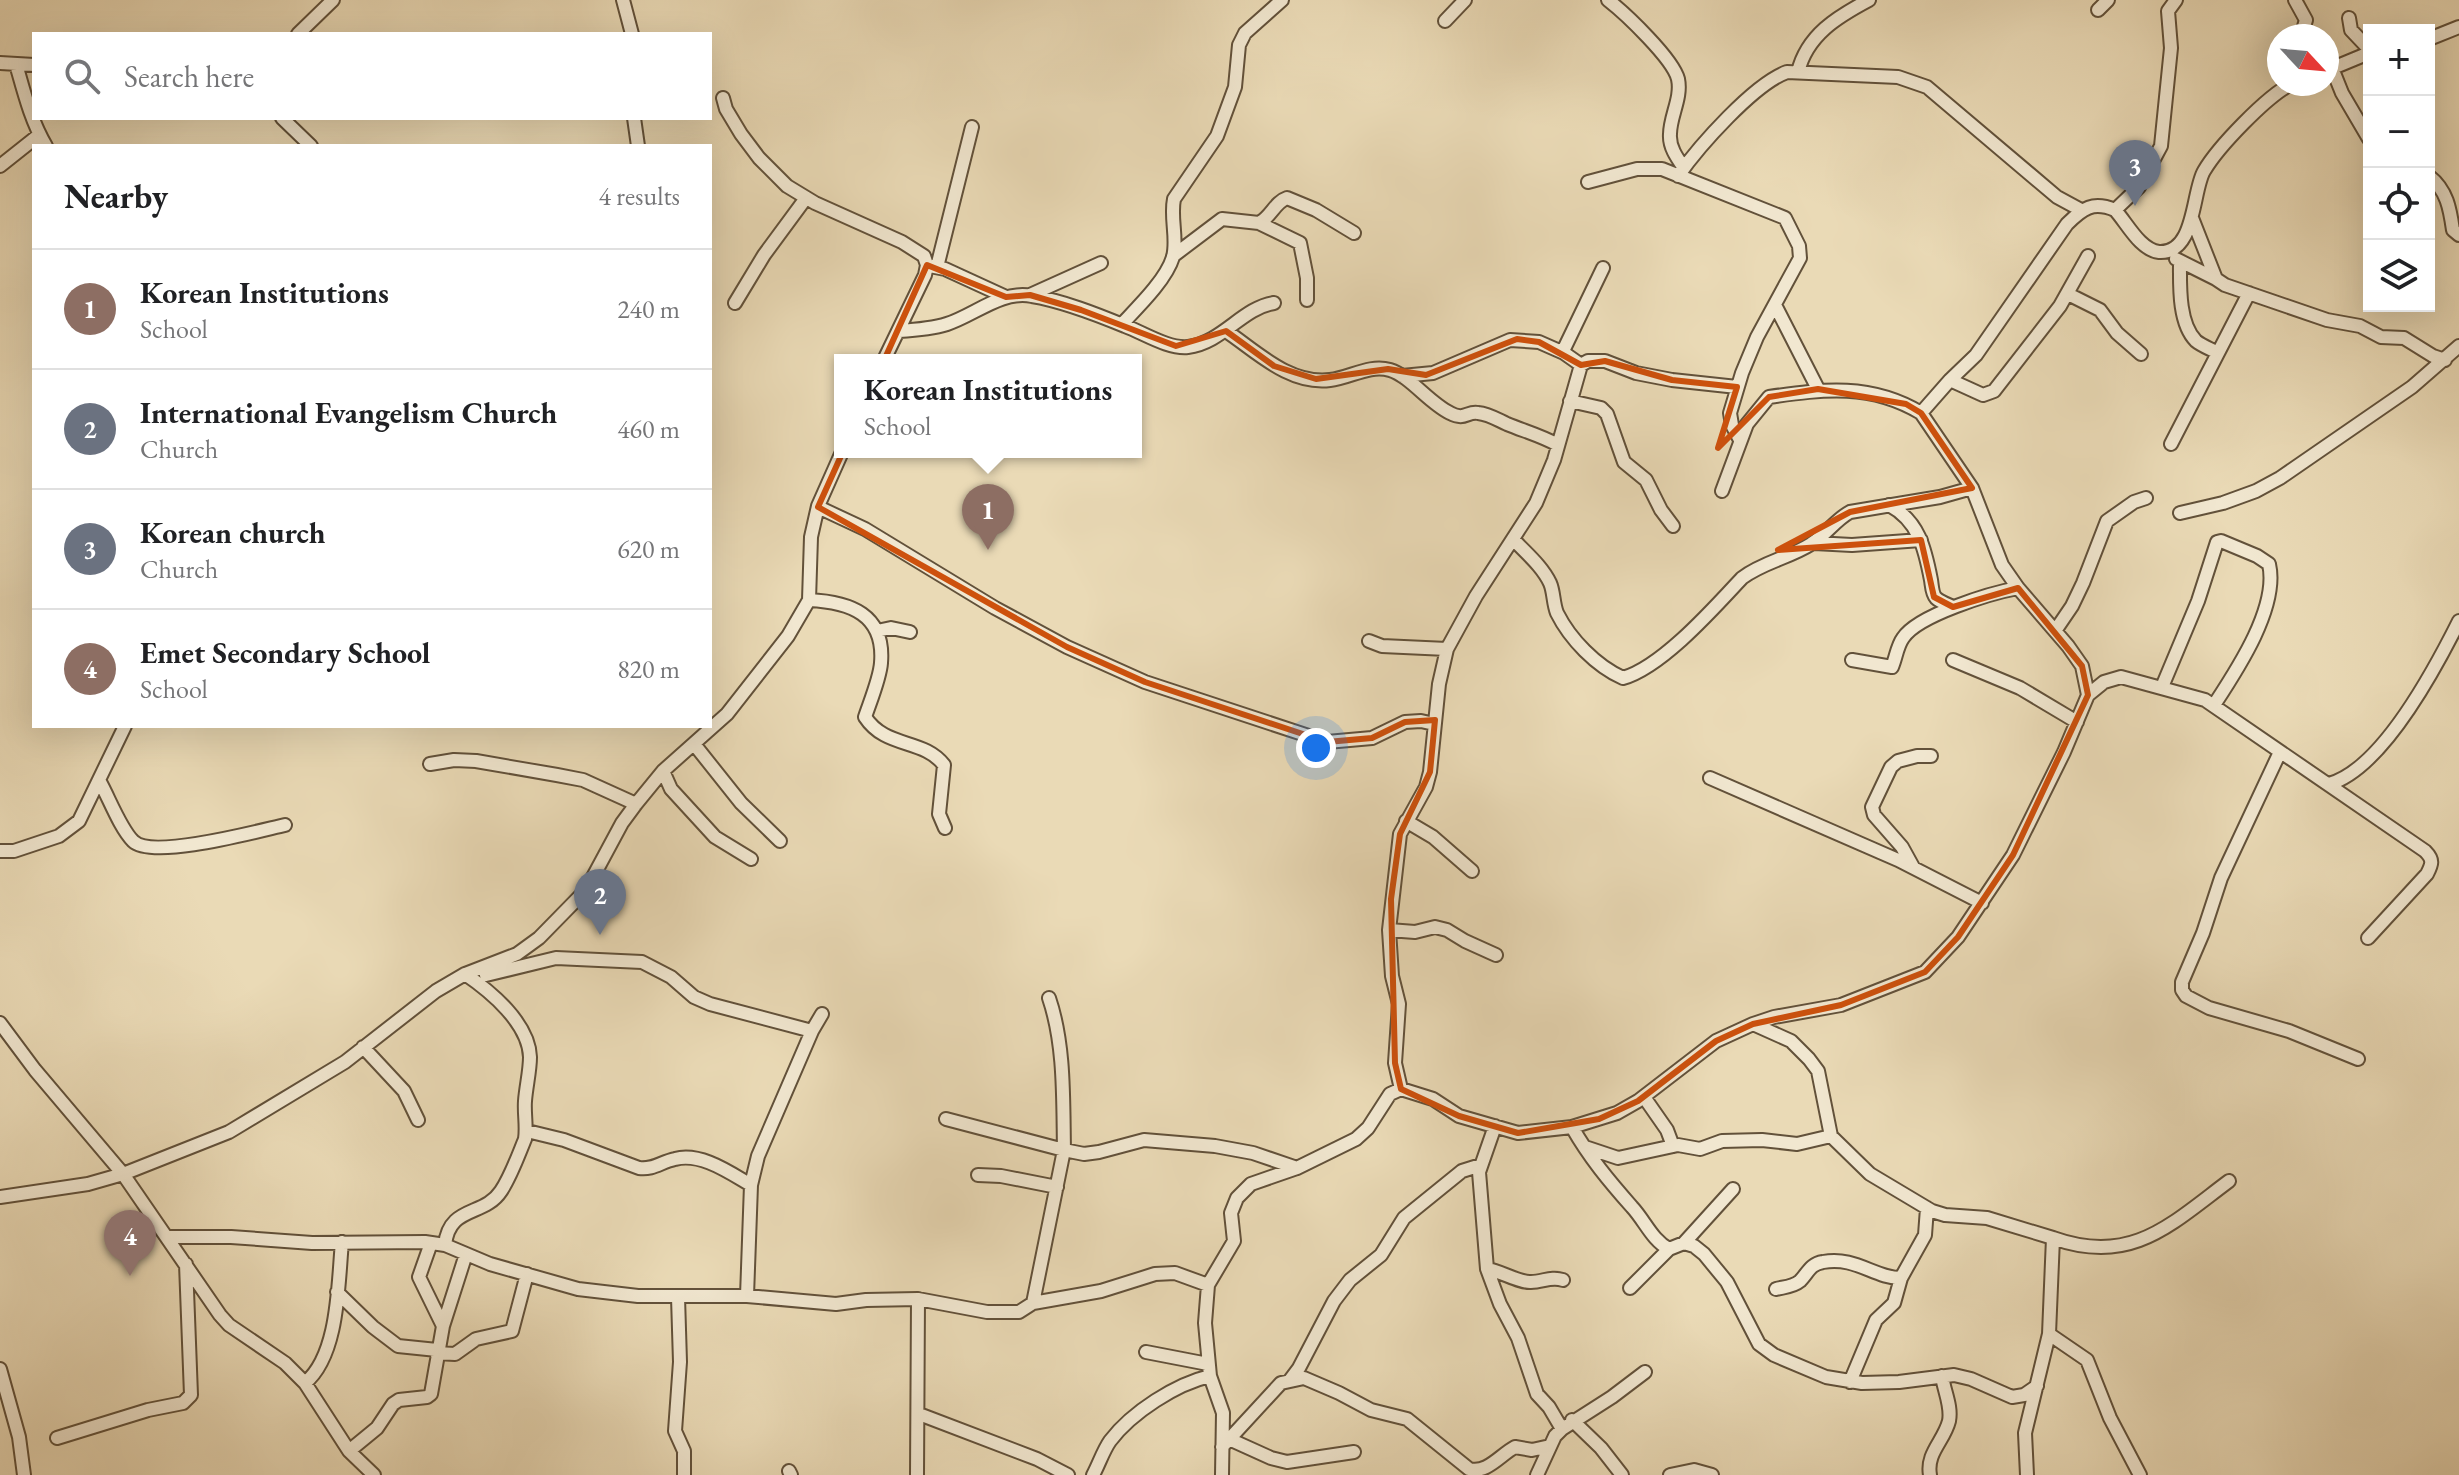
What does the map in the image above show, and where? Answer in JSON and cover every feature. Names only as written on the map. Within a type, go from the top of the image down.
[{"type":"street","points":[[300,32],[333,0]]},
{"type":"street","points":[[623,0],[631,32]]},
{"type":"street","points":[[1173,256],[1171,210],[1174,199],[1217,136],[1235,87],[1239,45],[1245,33],[1282,0]]},
{"type":"street","points":[[1445,21],[1465,0]]},
{"type":"street","points":[[1608,0],[1672,65],[1678,80],[1678,91],[1670,135],[1681,172]]},
{"type":"street","points":[[1798,72],[1811,41],[1851,9],[1869,0]]},
{"type":"street","points":[[2098,10],[2108,0]]},
{"type":"street","points":[[2115,210],[2139,187],[2161,146],[2171,48],[2168,11],[2176,0]]},
{"type":"street","points":[[2295,0],[2306,20],[2305,24]]},
{"type":"street","points":[[2349,18],[2351,30],[2363,44]]},
{"type":"street","points":[[2435,37],[2459,27]]},
{"type":"street","points":[[2339,64],[2363,54]]},
{"type":"street","points":[[0,63],[32,65]]},
{"type":"street","points":[[16,64],[32,111]]},
{"type":"street","points":[[1681,172],[1746,99],[1776,76],[1798,72],[1898,77],[1927,87],[2057,197],[2081,210]]},
{"type":"street","points":[[2339,87],[2363,129]]},
{"type":"street","points":[[2162,252],[2180,240],[2190,227],[2197,188],[2205,169],[2276,96]]},
{"type":"street","points":[[723,98],[726,109],[759,158],[787,186],[806,198],[902,242],[924,256],[932,266],[1006,297]]},
{"type":"street","points":[[35,120],[42,140]]},
{"type":"street","points":[[284,120],[309,144]]},
{"type":"street","points":[[634,120],[638,144]]},
{"type":"street","points":[[887,354],[932,266],[972,127]]},
{"type":"street","points":[[0,166],[32,146]]},
{"type":"street","points":[[1588,182],[1650,168],[1681,172],[1785,218],[1799,246],[1800,258],[1757,337],[1737,387],[1730,413],[1740,440]]},
{"type":"street","points":[[2435,182],[2442,189],[2450,209],[2453,230],[2459,235]]},
{"type":"street","points":[[735,303],[764,255],[806,198]]},
{"type":"street","points":[[1259,223],[1271,214],[1280,201],[1287,198],[1316,210],[1354,233]]},
{"type":"street","points":[[1921,413],[1976,355],[2067,224],[2081,210],[2097,204],[2115,210],[2148,248],[2216,279],[2327,320],[2354,324],[2381,337],[2404,338],[2445,360]]},
{"type":"street","points":[[2192,218],[2216,279]]},
{"type":"street","points":[[1122,324],[1156,285],[1173,256],[1222,219],[1259,223],[1300,243],[1307,278],[1307,300]]},
{"type":"street","points":[[1950,380],[1983,395],[1994,391],[2068,294],[2088,256]]},
{"type":"street","points":[[2180,261],[2180,289],[2188,328],[2200,344],[2218,353]]},
{"type":"street","points":[[899,331],[948,324],[1006,297],[1030,295],[1101,263]]},
{"type":"street","points":[[1564,353],[1603,268]]},
{"type":"street","points":[[2171,444],[2249,293]]},
{"type":"street","points":[[2068,294],[2100,310],[2117,333],[2141,354]]},
{"type":"street","points":[[1030,295],[1122,324],[1176,346],[1198,344],[1226,331],[1250,313],[1274,303]]},
{"type":"street","points":[[1775,305],[1818,389]]},
{"type":"street","points":[[1226,331],[1274,366],[1292,374],[1330,380],[1361,371],[1388,369],[1402,376],[1427,399],[1452,415],[1463,417],[1477,412],[1558,445]]},
{"type":"street","points":[[1402,376],[1433,373],[1510,340],[1539,342],[1581,365]]},
{"type":"street","points":[[2180,513],[2223,503],[2280,478],[2412,387],[2459,346]]},
{"type":"street","points":[[1401,1089],[1395,1063],[1399,1004],[1393,985],[1389,930],[1398,846],[1406,821],[1426,787],[1447,649],[1476,596],[1536,503],[1558,445],[1581,365],[1588,361],[1605,361],[1636,373],[1681,382],[1737,387]]},
{"type":"street","points":[[1722,491],[1740,440],[1756,410],[1769,397],[1818,389],[1861,391],[1906,404],[1921,413],[1972,488],[2002,565],[2082,666],[2088,695]]},
{"type":"street","points":[[1570,401],[1601,408],[1607,414],[1624,462],[1646,480],[1673,526]]},
{"type":"street","points":[[0,1197],[88,1184],[123,1174],[249,1122],[345,1062],[414,1005],[517,954],[559,920],[586,890],[622,823],[636,804],[663,771],[714,728],[788,636],[809,600],[808,555],[818,507],[839,458]]},
{"type":"street","points":[[1514,540],[1551,584],[1557,612],[1570,633],[1584,650],[1623,678],[1671,649],[1753,570],[1814,543],[1850,512],[1940,497],[1972,488]]},
{"type":"street","points":[[2055,631],[2083,583],[2107,521],[2134,502],[2146,498]]},
{"type":"street","points":[[1889,505],[1907,518],[1921,540],[1933,592],[1953,607]]},
{"type":"street","points":[[818,507],[865,529],[995,608],[1067,647],[1145,682],[1327,742],[1372,738],[1405,722],[1434,724]]},
{"type":"street","points":[[1814,543],[1852,545],[1921,540]]},
{"type":"street","points":[[2162,687],[2198,601],[2214,548],[2221,541],[2269,564],[2271,586],[2252,638],[2214,705]]},
{"type":"street","points":[[1852,660],[1892,667],[1904,635],[1953,607],[2018,588]]},
{"type":"street","points":[[809,600],[833,601],[851,607],[864,614],[877,631],[881,667],[865,717],[880,734],[935,754],[944,765],[939,814],[945,828]]},
{"type":"street","points":[[2329,784],[2354,773],[2395,729],[2459,621]]},
{"type":"street","points":[[877,631],[891,628],[910,632]]},
{"type":"street","points":[[1369,641],[1382,646],[1447,649]]},
{"type":"street","points":[[1953,660],[2020,688],[2077,722]]},
{"type":"street","points":[[1222,1475],[1225,1443],[1223,1413],[1209,1370],[1205,1323],[1208,1285],[1234,1241],[1231,1213],[1237,1198],[1251,1184],[1297,1168],[1356,1139],[1368,1128],[1390,1094],[1401,1089],[1433,1099],[1459,1116],[1518,1133],[1572,1127],[1617,1113],[1644,1097],[1716,1041],[1753,1024],[1774,1017],[1841,1005],[1925,972],[1958,937],[2013,855],[2088,695],[2104,682],[2121,677],[2187,693],[2214,705],[2431,857],[2432,864],[2427,874],[2368,938]]},
{"type":"street","points":[[0,851],[14,851],[59,836],[79,821],[124,728]]},
{"type":"street","points":[[694,744],[741,803],[780,841]]},
{"type":"street","points":[[2280,752],[2221,878],[2203,933],[2182,982],[2182,990],[2186,996],[2209,1008],[2289,1031],[2358,1059]]},
{"type":"street","points":[[1913,867],[1902,847],[1874,815],[1872,807],[1891,767],[1908,758],[1931,756]]},
{"type":"street","points":[[430,764],[454,760],[476,761],[583,780],[636,804]]},
{"type":"street","points":[[663,771],[671,789],[715,837],[751,859]]},
{"type":"street","points":[[1710,778],[1913,867],[1982,903]]},
{"type":"street","points":[[100,782],[133,841],[144,848],[216,840],[285,825]]},
{"type":"street","points":[[1406,821],[1433,837],[1472,871]]},
{"type":"street","points":[[1389,930],[1415,932],[1435,927],[1496,955]]},
{"type":"street","points":[[468,976],[556,958],[624,959],[642,962],[671,977],[694,997],[710,1004],[812,1031]]},
{"type":"street","points":[[445,1245],[452,1223],[463,1214],[491,1202],[501,1192],[527,1131],[524,1106],[530,1054],[522,1032],[490,993],[468,976]]},
{"type":"street","points":[[1033,1303],[1064,1150],[1060,1054],[1056,1017],[1049,998]]},
{"type":"street","points":[[747,1296],[751,1185],[758,1156],[822,1014]]},
{"type":"street","points":[[0,1023],[35,1070],[123,1174],[229,1325],[285,1363],[305,1383],[349,1451],[374,1475]]},
{"type":"street","points":[[1753,1024],[1791,1041],[1818,1071],[1831,1136],[1870,1174],[1927,1208],[1945,1215],[1987,1218],[2078,1247],[2124,1246],[2156,1233],[2229,1181]]},
{"type":"street","points":[[363,1047],[404,1091],[418,1120]]},
{"type":"street","points":[[1644,1097],[1667,1130],[1673,1146]]},
{"type":"street","points":[[946,1119],[1084,1154],[1108,1151],[1133,1141],[1152,1140],[1240,1151],[1297,1168]]},
{"type":"street","points":[[1495,1126],[1479,1172],[1487,1269],[1500,1304],[1518,1338],[1537,1394],[1567,1424],[1601,1448],[1622,1475]]},
{"type":"street","points":[[1572,1127],[1602,1174],[1634,1208],[1656,1239],[1669,1249]]},
{"type":"street","points":[[527,1131],[564,1140],[639,1168],[650,1169],[678,1157],[697,1159],[751,1185]]},
{"type":"street","points":[[1583,1147],[1618,1158],[1673,1146],[1700,1149],[1731,1140],[1797,1144],[1831,1136]]},
{"type":"street","points":[[1225,1443],[1275,1389],[1290,1380],[1334,1301],[1350,1280],[1381,1255],[1404,1218],[1455,1176],[1481,1165]]},
{"type":"street","points":[[978,1175],[1001,1176],[1057,1187]]},
{"type":"street","points":[[1630,1288],[1669,1249],[1684,1243],[1733,1189]]},
{"type":"street","points":[[1850,1382],[1876,1320],[1894,1303],[1901,1278],[1907,1273],[1925,1235],[1927,1208]]},
{"type":"street","points":[[168,1237],[231,1237],[312,1243],[431,1243],[595,1292],[678,1297],[747,1296],[836,1304],[918,1299],[987,1312],[1019,1312],[1033,1303],[1101,1291],[1155,1274],[1175,1273],[1208,1285]]},
{"type":"street","points":[[2027,1475],[2025,1433],[2049,1334],[2053,1238]]},
{"type":"street","points":[[305,1383],[319,1369],[328,1347],[342,1242]]},
{"type":"street","points":[[431,1243],[419,1277],[443,1326]]},
{"type":"street","points":[[1684,1243],[1694,1246],[1717,1266],[1759,1344],[1826,1377],[1850,1382],[1899,1382],[1954,1375],[2012,1397],[2024,1395],[2037,1386]]},
{"type":"street","points":[[349,1451],[377,1428],[393,1404],[431,1394],[436,1352],[466,1254]]},
{"type":"street","points":[[1776,1289],[1791,1287],[1812,1266],[1831,1261],[1863,1265],[1901,1278]]},
{"type":"street","points":[[57,1438],[148,1410],[183,1403],[191,1395],[186,1264]]},
{"type":"street","points":[[1487,1269],[1510,1274],[1525,1282],[1555,1278],[1563,1280]]},
{"type":"street","points":[[337,1292],[398,1346],[455,1354],[476,1339],[512,1331],[527,1274]]},
{"type":"street","points":[[678,1297],[681,1328],[675,1431],[684,1451],[684,1475]]},
{"type":"street","points":[[917,1475],[918,1299]]},
{"type":"street","points":[[2049,1334],[2087,1360],[2110,1418],[2140,1475]]},
{"type":"street","points":[[1146,1352],[1209,1370]]},
{"type":"street","points":[[0,1369],[19,1437],[24,1475]]},
{"type":"street","points":[[1093,1475],[1108,1444],[1118,1432],[1209,1370]]},
{"type":"street","points":[[1537,1475],[1550,1446],[1567,1424],[1612,1397],[1645,1372]]},
{"type":"street","points":[[1930,1475],[1930,1456],[1944,1435],[1950,1414],[1942,1376]]},
{"type":"street","points":[[1290,1380],[1304,1378],[1371,1410],[1407,1419],[1469,1469],[1476,1471],[1515,1447],[1532,1450],[1550,1446]]},
{"type":"street","points":[[919,1414],[1068,1475]]},
{"type":"street","points":[[1225,1443],[1287,1462],[1354,1452]]},
{"type":"street","points":[[1670,1475],[1694,1470],[1712,1475]]},
{"type":"highlighted area","points":[[927,265],[1006,297],[1030,295],[1081,310],[1176,346],[1226,331],[1274,366],[1316,379],[1388,369],[1426,375],[1517,339],[1539,342],[1581,365],[1605,361],[1672,380],[1737,387],[1718,448],[1769,397],[1818,389],[1906,404],[1921,413],[1972,488],[1850,512],[1778,550],[1921,540],[1934,597],[1953,607],[2018,588],[2082,666],[2088,695],[2013,855],[1958,937],[1925,972],[1841,1005],[1753,1024],[1716,1041],[1638,1101],[1599,1119],[1518,1133],[1459,1116],[1401,1089],[1395,1063],[1391,899],[1400,834],[1430,772],[1435,720],[1405,722],[1372,738],[1327,742],[1145,682],[1067,647],[818,507]]},
{"type":"place","name":"Korean church","points":[[2135,206]]},
{"type":"place","name":"Korean Institutions","points":[[988,550]]},
{"type":"place","name":"International Evangelism Church","points":[[600,935]]},
{"type":"place","name":"Emet Secondary School","points":[[130,1276]]}]
